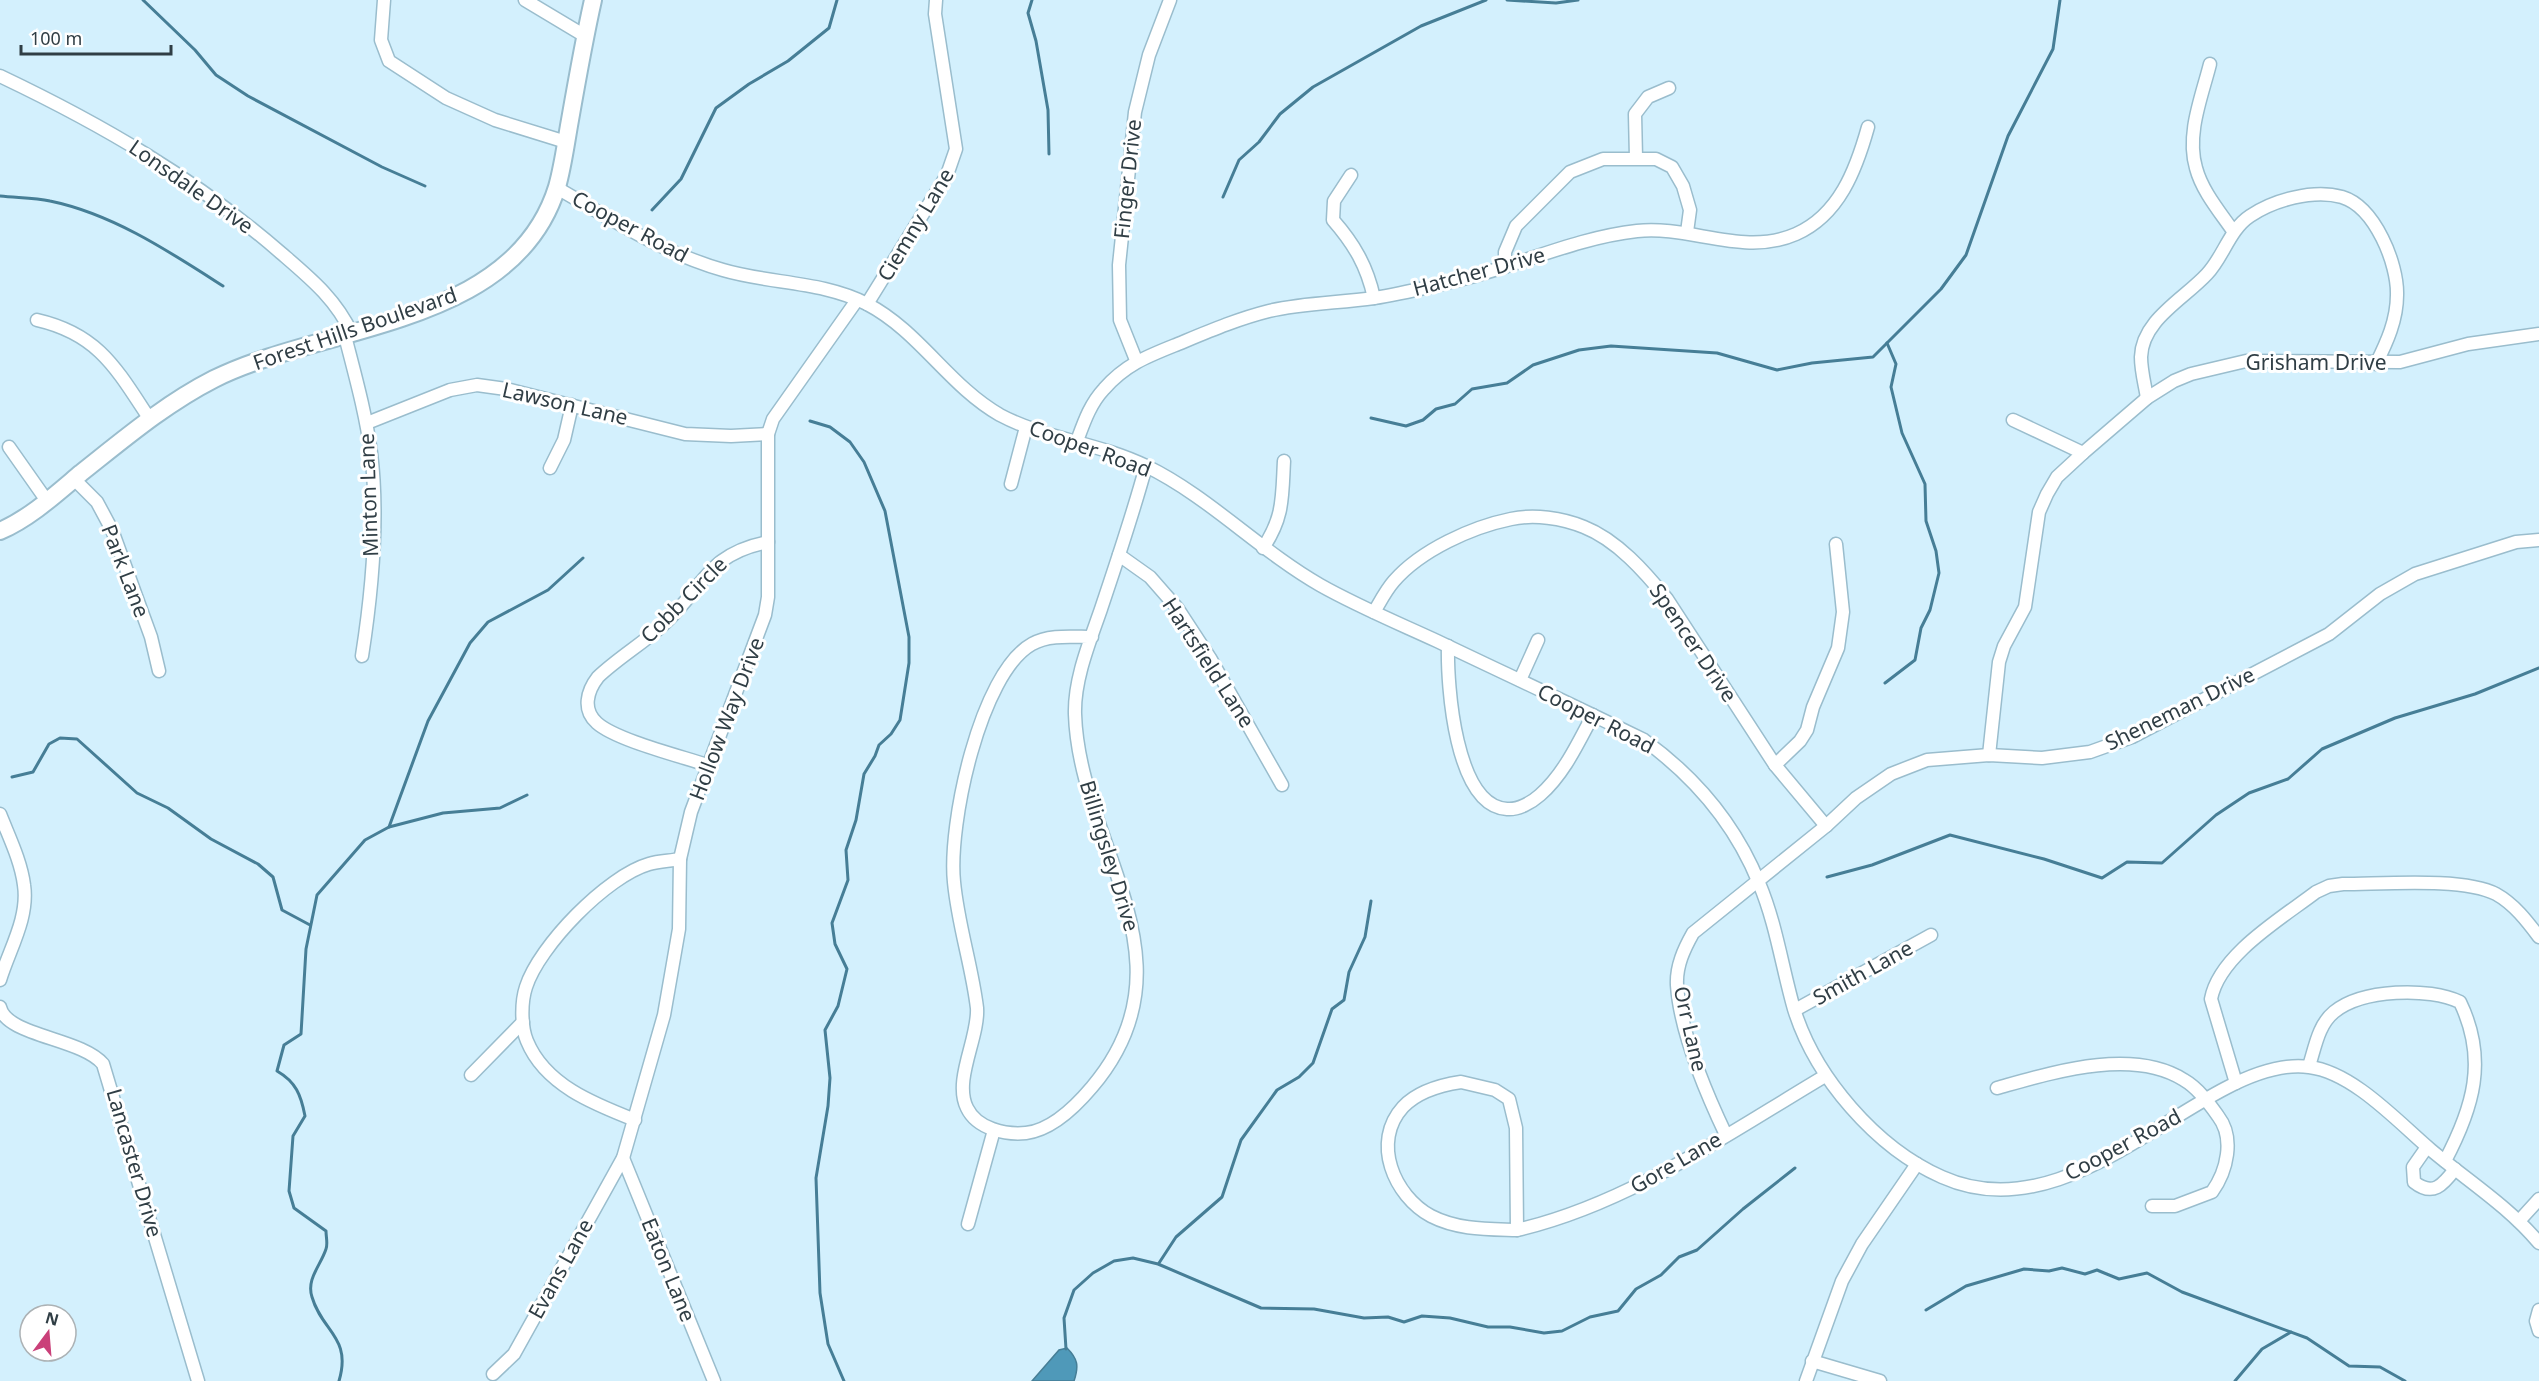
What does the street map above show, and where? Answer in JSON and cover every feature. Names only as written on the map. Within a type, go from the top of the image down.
[{"type":"main road","name":"Forest Hills Boulevard","points":[[0,531],[47,501],[149,418],[214,379],[268,357],[348,335],[432,306],[466,291],[497,272],[519,252],[538,227],[556,188],[593,0]]},
{"type":"street","points":[[384,0],[381,40],[389,61],[446,98],[495,120],[566,142]]},
{"type":"street","points":[[525,0],[585,36]]},
{"type":"street","name":"Ciemny Lane","points":[[862,302],[950,169],[957,149],[935,14],[936,0]]},
{"type":"street","name":"Finger Drive","points":[[1136,360],[1120,320],[1119,265],[1135,112],[1149,55],[1170,0]]},
{"type":"street","points":[[2210,64],[2193,130],[2195,167],[2209,196],[2234,231]]},
{"type":"street","name":"Lonsdale Drive","points":[[0,76],[112,132],[171,169],[243,220],[327,293],[343,314],[348,335]]},
{"type":"street","points":[[1636,158],[1635,114],[1648,97],[1669,88]]},
{"type":"street","name":"Hatcher Drive","points":[[1077,441],[1087,412],[1095,400],[1136,360],[1262,313],[1374,298],[1505,267],[1564,248],[1637,231],[1688,232],[1719,239],[1765,242],[1798,233],[1833,208],[1858,163],[1868,128]]},
{"type":"street","points":[[1505,267],[1505,252],[1516,226],[1570,172],[1603,159],[1656,159],[1672,167],[1683,186],[1690,210],[1688,232]]},
{"type":"street","points":[[1352,176],[1334,201],[1333,220],[1355,245],[1369,275],[1374,298]]},
{"type":"street","name":"Cooper Road","points":[[556,188],[671,252],[699,263],[728,272],[831,291],[862,302],[897,326],[965,392],[1003,416],[1026,427],[1077,441],[1146,466],[1179,485],[1263,548],[1318,584],[1644,740],[1687,773],[1718,809],[1759,881],[1770,912],[1795,1010],[1825,1076],[1866,1123],[1917,1164],[1961,1186],[1980,1189],[2029,1186],[2058,1180],[2135,1143],[2205,1099],[2236,1083],[2274,1069],[2309,1066],[2338,1077],[2358,1088],[2519,1221],[2539,1243]]},
{"type":"street","points":[[2147,398],[2141,357],[2146,335],[2208,273],[2234,231],[2263,208],[2301,198],[2328,194],[2344,198],[2361,209],[2388,249],[2397,274],[2398,296],[2388,340],[2376,364]]},
{"type":"street","name":"Hollow Way Drive","points":[[623,1158],[664,1016],[679,930],[681,859],[692,812],[707,765],[718,743],[765,615],[768,597],[768,434],[773,419],[862,302]]},
{"type":"street","points":[[37,320],[60,325],[101,350],[149,418]]},
{"type":"street","name":"Grisham Drive","points":[[1989,755],[1999,662],[2004,646],[2025,607],[2039,512],[2057,477],[2147,398],[2174,381],[2191,374],[2246,361],[2376,364],[2400,362],[2468,344],[2539,334]]},
{"type":"street","name":"Minton Lane","points":[[348,335],[372,457],[372,557],[362,656]]},
{"type":"street","name":"Lawson Lane","points":[[367,423],[450,390],[477,385],[506,389],[685,434],[731,436],[768,434]]},
{"type":"street","points":[[550,468],[564,440],[572,405]]},
{"type":"street","points":[[2013,420],[2083,453]]},
{"type":"street","points":[[1011,484],[1026,427]]},
{"type":"street","points":[[9,447],[47,501]]},
{"type":"street","points":[[1263,548],[1276,529],[1282,511],[1284,461]]},
{"type":"street","name":"Billingsley Drive","points":[[994,1130],[1008,1133],[1030,1133],[1045,1127],[1080,1101],[1112,1060],[1132,1012],[1137,969],[1134,934],[1119,877],[1096,816],[1079,756],[1076,700],[1092,637],[1146,466]]},
{"type":"street","name":"Park Lane","points":[[75,479],[97,502],[112,530],[151,637],[159,671]]},
{"type":"street","name":"Spencer Drive","points":[[1374,612],[1394,581],[1416,562],[1477,530],[1513,519],[1551,518],[1585,527],[1633,561],[1656,586],[1775,765],[1826,826]]},
{"type":"street","name":"Sheneman Drive","points":[[1759,881],[1856,798],[1891,774],[1927,760],[1989,755],[2042,758],[2090,752],[2132,737],[2329,634],[2379,594],[2415,574],[2516,542],[2539,540]]},
{"type":"street","name":"Cobb Circle","points":[[707,765],[626,737],[597,724],[587,706],[588,696],[591,686],[598,677],[665,624],[721,560],[744,547],[768,542]]},
{"type":"street","points":[[1775,765],[1800,741],[1807,730],[1813,707],[1838,648],[1843,612],[1836,544]]},
{"type":"street","name":"Hartsfield Lane","points":[[1119,555],[1150,577],[1178,609],[1210,658],[1282,785]]},
{"type":"street","points":[[968,1224],[994,1130],[977,1119],[966,1108],[964,1071],[977,1013],[957,912],[953,878],[953,849],[962,788],[993,693],[1025,648],[1036,641],[1092,637]]},
{"type":"street","points":[[1520,680],[1538,640]]},
{"type":"street","points":[[1448,646],[1449,696],[1465,762],[1479,794],[1492,805],[1516,809],[1538,797],[1563,769],[1593,715]]},
{"type":"street","points":[[0,814],[25,887],[22,914],[0,980]]},
{"type":"street","points":[[635,1120],[572,1093],[539,1060],[527,1042],[523,1022],[525,988],[535,968],[581,909],[633,871],[649,863],[681,859]]},
{"type":"street","name":"Orr Lane","points":[[1726,1135],[1707,1095],[1690,1043],[1677,984],[1681,956],[1693,933],[1759,881]]},
{"type":"street","points":[[2236,1083],[2211,999],[2213,987],[2233,958],[2316,892],[2329,885],[2453,885],[2482,888],[2509,903],[2539,937]]},
{"type":"street","name":"Smith Lane","points":[[1795,1010],[1931,935]]},
{"type":"street","points":[[2309,1066],[2324,1024],[2334,1012],[2352,1002],[2373,995],[2394,994],[2432,994],[2460,1002],[2474,1049],[2475,1078],[2468,1113],[2450,1165],[2436,1189],[2429,1191],[2414,1182],[2413,1167],[2427,1147]]},
{"type":"street","name":"Lancaster Drive","points":[[0,1007],[1,1013],[24,1029],[84,1048],[95,1054],[103,1064],[198,1381]]},
{"type":"street","points":[[471,1075],[523,1022]]},
{"type":"street","points":[[1997,1088],[2066,1069],[2117,1065],[2153,1068],[2185,1080],[2205,1099],[2224,1123],[2228,1153],[2212,1192],[2195,1201],[2175,1206],[2152,1206]]},
{"type":"street","name":"Gore Lane","points":[[1518,1230],[1516,1128],[1509,1100],[1495,1090],[1461,1082],[1443,1084],[1423,1092],[1404,1107],[1388,1136],[1390,1167],[1404,1195],[1430,1215],[1447,1223],[1467,1228],[1518,1230],[1558,1221],[1607,1202],[1825,1076]]},
{"type":"street","name":"Evans Lane","points":[[493,1374],[514,1354],[623,1158]]},
{"type":"street","name":"Eaton Lane","points":[[623,1158],[714,1381]]},
{"type":"street","points":[[1806,1381],[1842,1281],[1862,1244],[1917,1164]]},
{"type":"street","points":[[2519,1221],[2539,1199]]},
{"type":"street","points":[[2539,1310],[2536,1321],[2539,1331]]},
{"type":"street","points":[[1812,1360],[1880,1381]]},
{"type":"water","points":[[1067,1348],[1076,1363],[1077,1371],[1074,1381],[1032,1381],[1059,1350]]},
{"type":"waterway","points":[[143,0],[195,50],[216,75],[248,96],[382,167],[425,186]]},
{"type":"waterway","points":[[652,210],[681,179],[716,108],[749,84],[788,61],[829,28],[837,0]]},
{"type":"waterway","points":[[1032,0],[1028,13],[1036,41],[1048,110],[1049,154]]},
{"type":"waterway","points":[[1223,197],[1239,160],[1259,142],[1280,114],[1313,87],[1421,26],[1486,0]]},
{"type":"waterway","points":[[1507,0],[1556,3],[1578,0]]},
{"type":"waterway","points":[[1371,418],[1406,426],[1423,420],[1436,409],[1455,404],[1472,389],[1507,383],[1533,365],[1579,350],[1611,346],[1717,353],[1777,370],[1812,363],[1873,357],[1941,289],[1966,255],[2008,136],[2053,49],[2060,0]]},
{"type":"waterway","points":[[0,196],[44,200],[96,215],[140,236],[223,286]]},
{"type":"waterway","points":[[1885,683],[1915,660],[1921,628],[1930,610],[1939,573],[1936,551],[1926,521],[1925,484],[1902,433],[1891,387],[1896,364],[1887,343]]},
{"type":"waterway","points":[[810,421],[830,427],[850,442],[864,462],[885,511],[909,637],[909,663],[900,720],[891,734],[879,745],[864,774],[856,820],[846,850],[848,880],[832,923],[835,944],[847,969],[838,1006],[825,1030],[830,1078],[828,1106],[816,1178],[820,1293],[828,1344],[844,1381]]},
{"type":"waterway","points":[[339,1381],[342,1366],[339,1344],[322,1319],[311,1290],[312,1278],[327,1247],[326,1231],[294,1208],[289,1191],[293,1136],[305,1116],[297,1090],[277,1071],[284,1045],[301,1034],[306,949],[317,895],[365,840],[389,827],[428,721],[470,643],[488,622],[548,590],[583,558]]},
{"type":"waterway","points":[[1827,877],[1872,865],[1950,835],[2044,859],[2102,878],[2127,862],[2162,863],[2216,815],[2249,793],[2288,779],[2322,749],[2395,718],[2475,694],[2539,668]]},
{"type":"waterway","points":[[12,777],[33,772],[49,744],[60,738],[77,739],[137,793],[168,808],[211,839],[258,864],[273,877],[282,910],[310,925]]},
{"type":"waterway","points":[[389,827],[443,813],[500,808],[527,795]]},
{"type":"waterway","points":[[1159,1263],[1176,1237],[1222,1197],[1241,1140],[1277,1090],[1299,1077],[1313,1063],[1332,1009],[1344,1000],[1349,972],[1365,937],[1371,901]]},
{"type":"waterway","points":[[1066,1349],[1064,1318],[1074,1290],[1093,1273],[1114,1261],[1133,1258],[1158,1264],[1261,1308],[1314,1309],[1364,1318],[1388,1317],[1404,1322],[1422,1316],[1450,1318],[1488,1327],[1510,1327],[1544,1333],[1562,1331],[1590,1317],[1618,1311],[1636,1289],[1661,1275],[1679,1257],[1697,1250],[1743,1209],[1795,1168]]},
{"type":"waterway","points":[[1926,1310],[1966,1286],[2024,1269],[2049,1271],[2062,1268],[2085,1274],[2097,1270],[2119,1279],[2147,1273],[2182,1292],[2307,1338],[2349,1366],[2380,1367],[2405,1381]]},
{"type":"waterway","points":[[2235,1381],[2262,1349],[2291,1332]]}]
